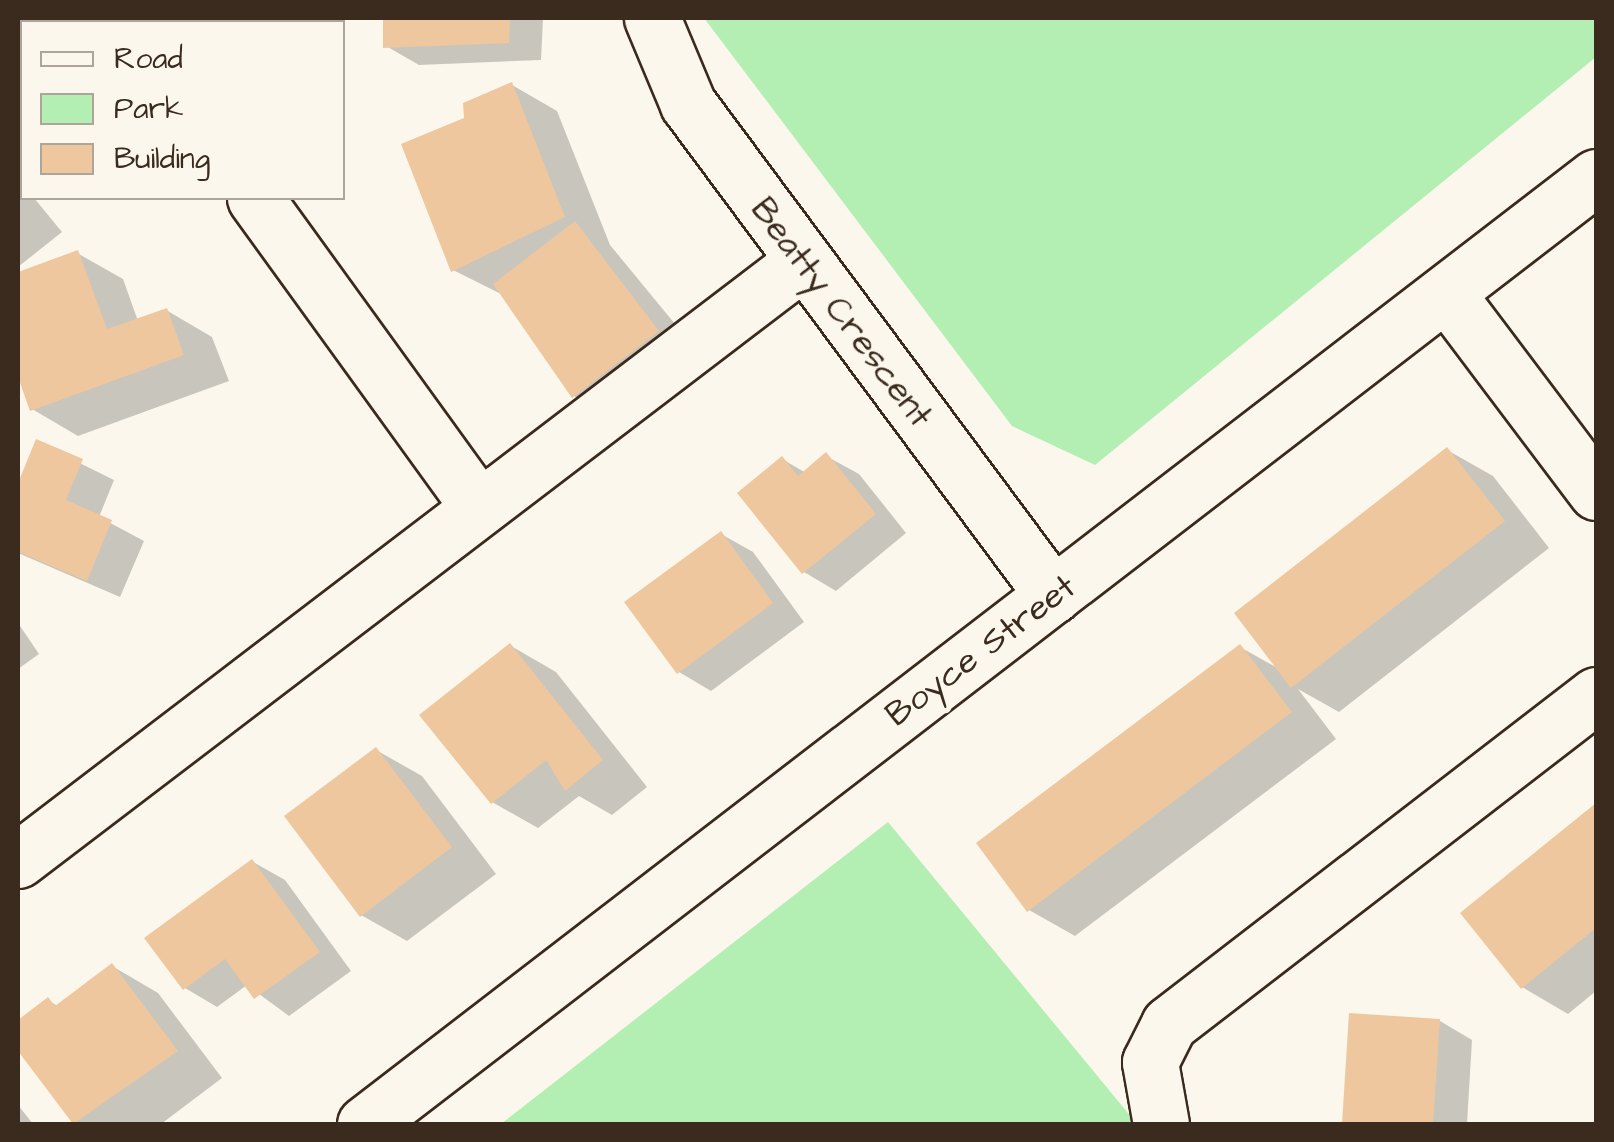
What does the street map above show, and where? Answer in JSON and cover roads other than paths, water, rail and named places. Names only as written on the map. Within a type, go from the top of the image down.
[{"type":"street","name":"Beatty Crescent","points":[[652,18],[688,104],[1053,595]]},
{"type":"street","name":"Boyce Street","points":[[364,1124],[1596,178]]},
{"type":"street","points":[[256,200],[478,506]]},
{"type":"street","points":[[18,860],[802,262]]},
{"type":"street","points":[[1447,294],[1596,492]]},
{"type":"street","points":[[1161,1124],[1150,1062],[1169,1024],[1596,695]]}]
